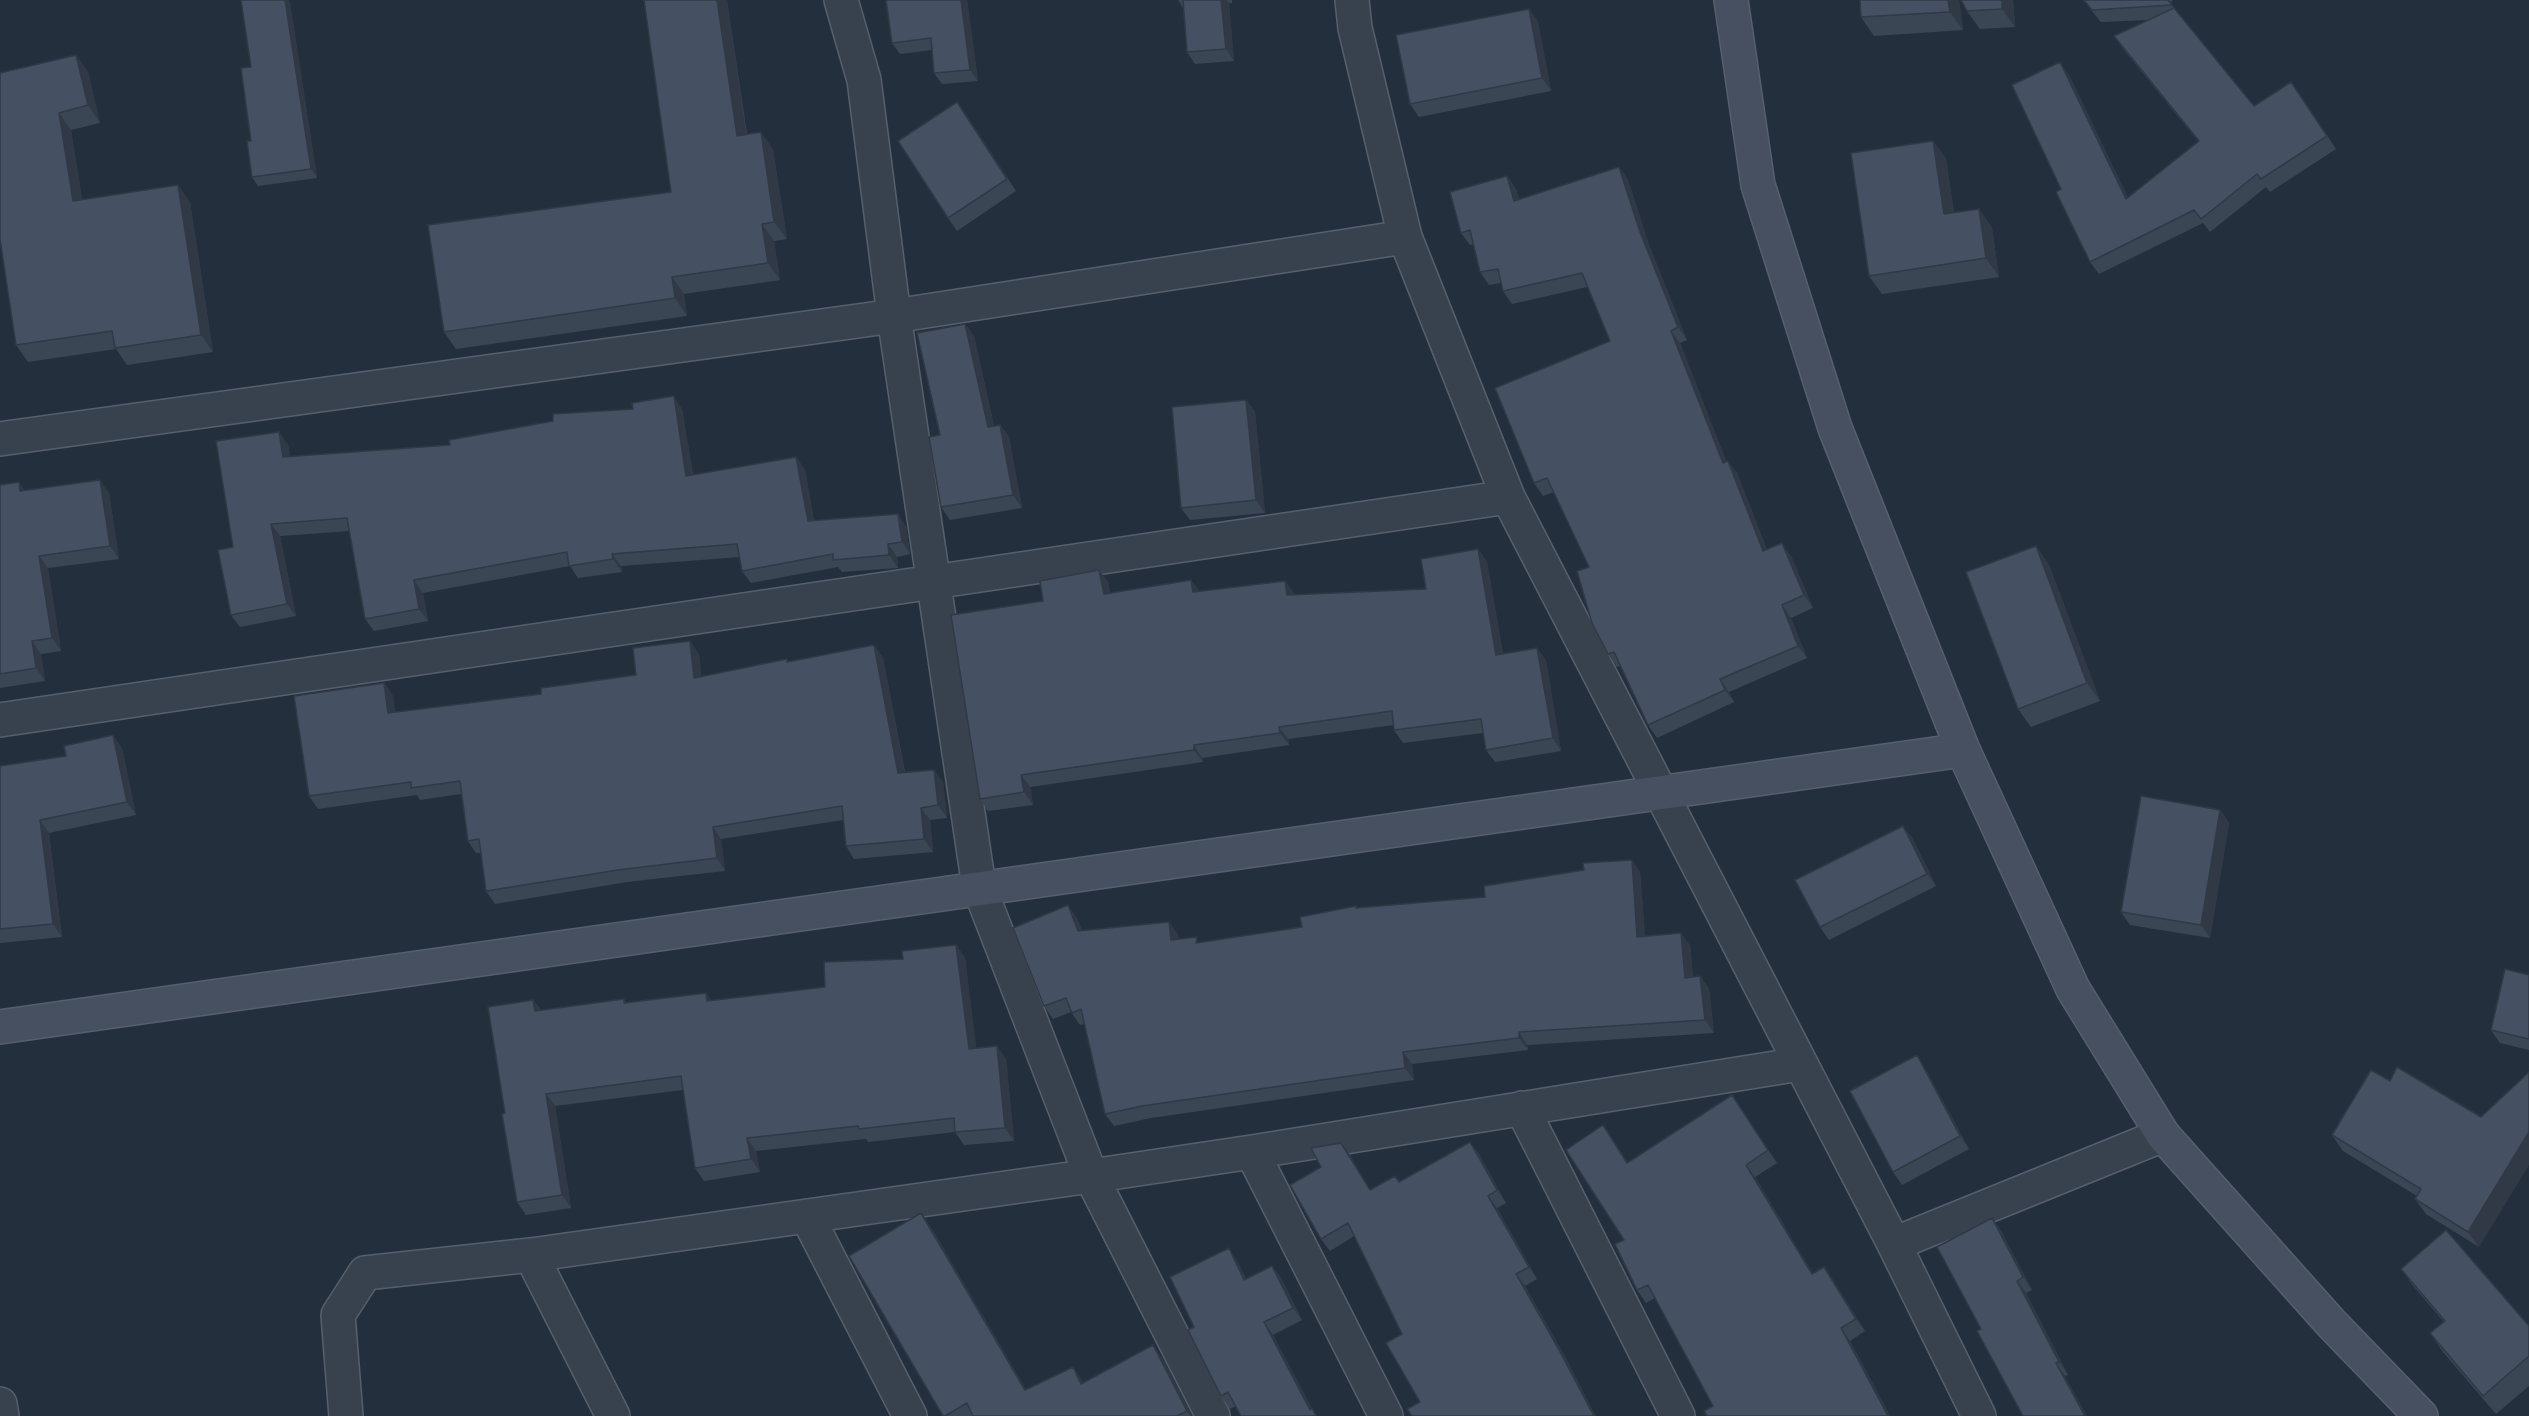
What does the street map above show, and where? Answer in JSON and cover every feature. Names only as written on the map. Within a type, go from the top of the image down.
[{"type":"street","points":[[841,0],[864,80],[894,316],[979,887],[1091,1176],[1213,1416]]},
{"type":"street","points":[[1352,0],[1355,28],[1405,237],[1508,497],[1894,1244],[1980,1416]]},
{"type":"street","points":[[1731,0],[1758,185],[1835,428],[1962,750],[2073,989],[2163,1135],[2323,1315],[2421,1416]]},
{"type":"street","points":[[0,439],[894,316],[1405,237]]},
{"type":"street","points":[[0,720],[1508,497]]},
{"type":"street","points":[[0,1027],[1962,750]]},
{"type":"street","points":[[346,1416],[338,1315],[365,1273],[531,1255],[1091,1176],[1800,1064]]},
{"type":"street","points":[[1522,1108],[1678,1416]]},
{"type":"street","points":[[1894,1244],[2163,1135]]},
{"type":"street","points":[[1252,1152],[1386,1416]]},
{"type":"street","points":[[807,1216],[910,1416]]},
{"type":"street","points":[[531,1255],[613,1416]]},
{"type":"street","points":[[0,1404],[2,1416]]},
{"type":"building","points":[[241,0],[285,0],[311,169],[252,177],[247,141],[251,141],[241,68],[251,67]]},
{"type":"building","points":[[644,0],[717,0],[737,136],[761,132],[774,222],[762,224],[768,263],[672,277],[675,298],[444,332],[428,225],[671,192]]},
{"type":"building","points":[[886,0],[961,0],[970,70],[934,73],[931,38],[892,43]]},
{"type":"building","points":[[1183,0],[1221,0],[1226,49],[1187,52]]},
{"type":"building","points":[[1860,0],[1948,0],[1950,12],[1861,17]]},
{"type":"building","points":[[1961,0],[2002,0],[2002,9],[1967,11]]},
{"type":"building","points":[[2084,0],[2168,0],[2172,5],[2092,10]]},
{"type":"building","points":[[2174,8],[2254,106],[2291,82],[2327,136],[2261,179],[2257,174],[2201,219],[2194,210],[2090,262],[2056,192],[2061,189],[2012,85],[2060,62],[2126,199],[2199,141],[2114,36]]},
{"type":"building","points":[[1529,9],[1542,78],[1410,104],[1396,35]]},
{"type":"building","points":[[76,55],[88,105],[59,113],[73,201],[178,185],[201,335],[115,348],[112,331],[16,345],[0,239],[0,73]]},
{"type":"building","points":[[957,102],[1007,179],[948,218],[898,141]]},
{"type":"building","points":[[1933,141],[1944,214],[1979,209],[1986,258],[1869,276],[1851,153]]},
{"type":"building","points":[[1619,167],[1640,232],[1678,327],[1671,331],[1723,463],[1728,461],[1763,551],[1782,543],[1804,595],[1782,605],[1798,646],[1720,679],[1725,690],[1648,725],[1614,652],[1608,654],[1592,623],[1577,571],[1589,567],[1547,478],[1534,483],[1495,388],[1610,341],[1582,273],[1503,291],[1498,269],[1480,272],[1470,230],[1461,233],[1450,192],[1507,176],[1514,201]]},
{"type":"building","points":[[965,324],[988,427],[1000,425],[1013,495],[941,507],[929,437],[940,435],[917,333]]},
{"type":"building","points":[[674,396],[686,476],[796,457],[808,521],[898,514],[902,542],[888,544],[889,555],[833,560],[833,554],[742,571],[737,544],[612,554],[613,559],[569,566],[567,552],[414,580],[419,609],[365,619],[347,518],[271,524],[287,604],[231,615],[218,550],[233,547],[216,441],[279,432],[283,457],[450,445],[449,440],[553,421],[553,414],[633,409],[632,403]]},
{"type":"building","points":[[1246,400],[1256,500],[1181,508],[1172,407]]},
{"type":"building","points":[[100,480],[110,546],[39,556],[52,638],[32,641],[36,668],[0,674],[0,485],[19,482],[20,491]]},
{"type":"building","points":[[2036,546],[2087,683],[2018,709],[1966,572]]},
{"type":"building","points":[[1478,549],[1496,655],[1537,648],[1553,738],[1486,750],[1481,719],[1394,730],[1392,711],[1279,727],[1280,733],[1194,745],[1194,750],[1021,775],[1024,792],[980,799],[951,615],[1043,601],[1040,581],[1099,570],[1104,594],[1191,580],[1193,592],[1285,581],[1287,595],[1426,589],[1421,559]]},
{"type":"building","points":[[690,641],[694,678],[787,659],[787,662],[874,645],[898,773],[934,770],[938,805],[921,808],[924,839],[846,846],[842,806],[713,827],[717,858],[618,870],[486,891],[479,839],[468,841],[460,781],[411,788],[411,782],[309,796],[294,696],[384,683],[388,713],[541,694],[541,688],[636,675],[633,648]]},
{"type":"building","points":[[113,735],[127,802],[40,820],[53,924],[0,929],[0,766],[66,756],[64,746]]},
{"type":"building","points":[[2141,796],[2220,810],[2201,925],[2121,912]]},
{"type":"building","points":[[1903,826],[1927,874],[1820,927],[1795,880]]},
{"type":"building","points":[[1632,860],[1637,937],[1681,933],[1685,978],[1700,976],[1705,1020],[1519,1032],[1519,1038],[1403,1052],[1405,1068],[1142,1106],[1105,1114],[1081,1009],[1072,1013],[1066,998],[1044,1006],[1013,928],[1068,905],[1078,931],[1169,922],[1171,940],[1197,937],[1196,943],[1302,927],[1300,917],[1356,906],[1356,908],[1485,897],[1484,886],[1584,870],[1583,863]]},
{"type":"building","points":[[956,945],[969,1049],[997,1046],[1005,1128],[955,1132],[954,1118],[859,1129],[858,1126],[747,1138],[751,1159],[695,1168],[681,1076],[546,1094],[562,1195],[517,1202],[502,1114],[505,1113],[488,1007],[533,1000],[535,1011],[624,999],[624,1003],[706,993],[707,1001],[825,987],[824,962],[903,959],[902,951]]},
{"type":"building","points":[[2505,969],[2529,975],[2529,1039],[2491,1030]]},
{"type":"building","points":[[1917,1055],[1960,1136],[1893,1172],[1850,1091]]},
{"type":"building","points":[[2397,1067],[2481,1117],[2529,1072],[2529,1132],[2468,1232],[2415,1199],[2421,1189],[2332,1135],[2371,1070],[2390,1081]]},
{"type":"building","points":[[1732,1095],[1768,1150],[1746,1165],[1812,1274],[1824,1267],[1856,1319],[1841,1328],[1888,1416],[1707,1416],[1704,1411],[1713,1406],[1648,1285],[1637,1290],[1615,1244],[1624,1240],[1566,1150],[1603,1125],[1627,1163]]},
{"type":"building","points":[[1470,1142],[1497,1190],[1488,1196],[1529,1267],[1516,1274],[1594,1416],[1412,1416],[1407,1409],[1420,1402],[1386,1343],[1402,1334],[1348,1223],[1321,1239],[1290,1185],[1321,1167],[1311,1148],[1341,1143],[1370,1190],[1395,1176],[1399,1182]]},
{"type":"building","points":[[921,1213],[1025,1390],[1073,1367],[1081,1384],[1153,1345],[1187,1411],[1177,1416],[973,1416],[967,1403],[943,1416],[849,1256]]},
{"type":"building","points":[[1992,1218],[2023,1277],[2017,1281],[2059,1362],[2056,1363],[2085,1416],[2023,1416],[1977,1331],[1981,1329],[1937,1247]]},
{"type":"building","points":[[2446,1230],[2529,1326],[2529,1356],[2483,1396],[2430,1333],[2445,1321],[2401,1269]]},
{"type":"building","points":[[1229,1248],[1244,1280],[1272,1266],[1293,1308],[1264,1322],[1310,1410],[1312,1408],[1316,1416],[1241,1416],[1228,1392],[1221,1396],[1188,1330],[1194,1327],[1170,1277]]}]
